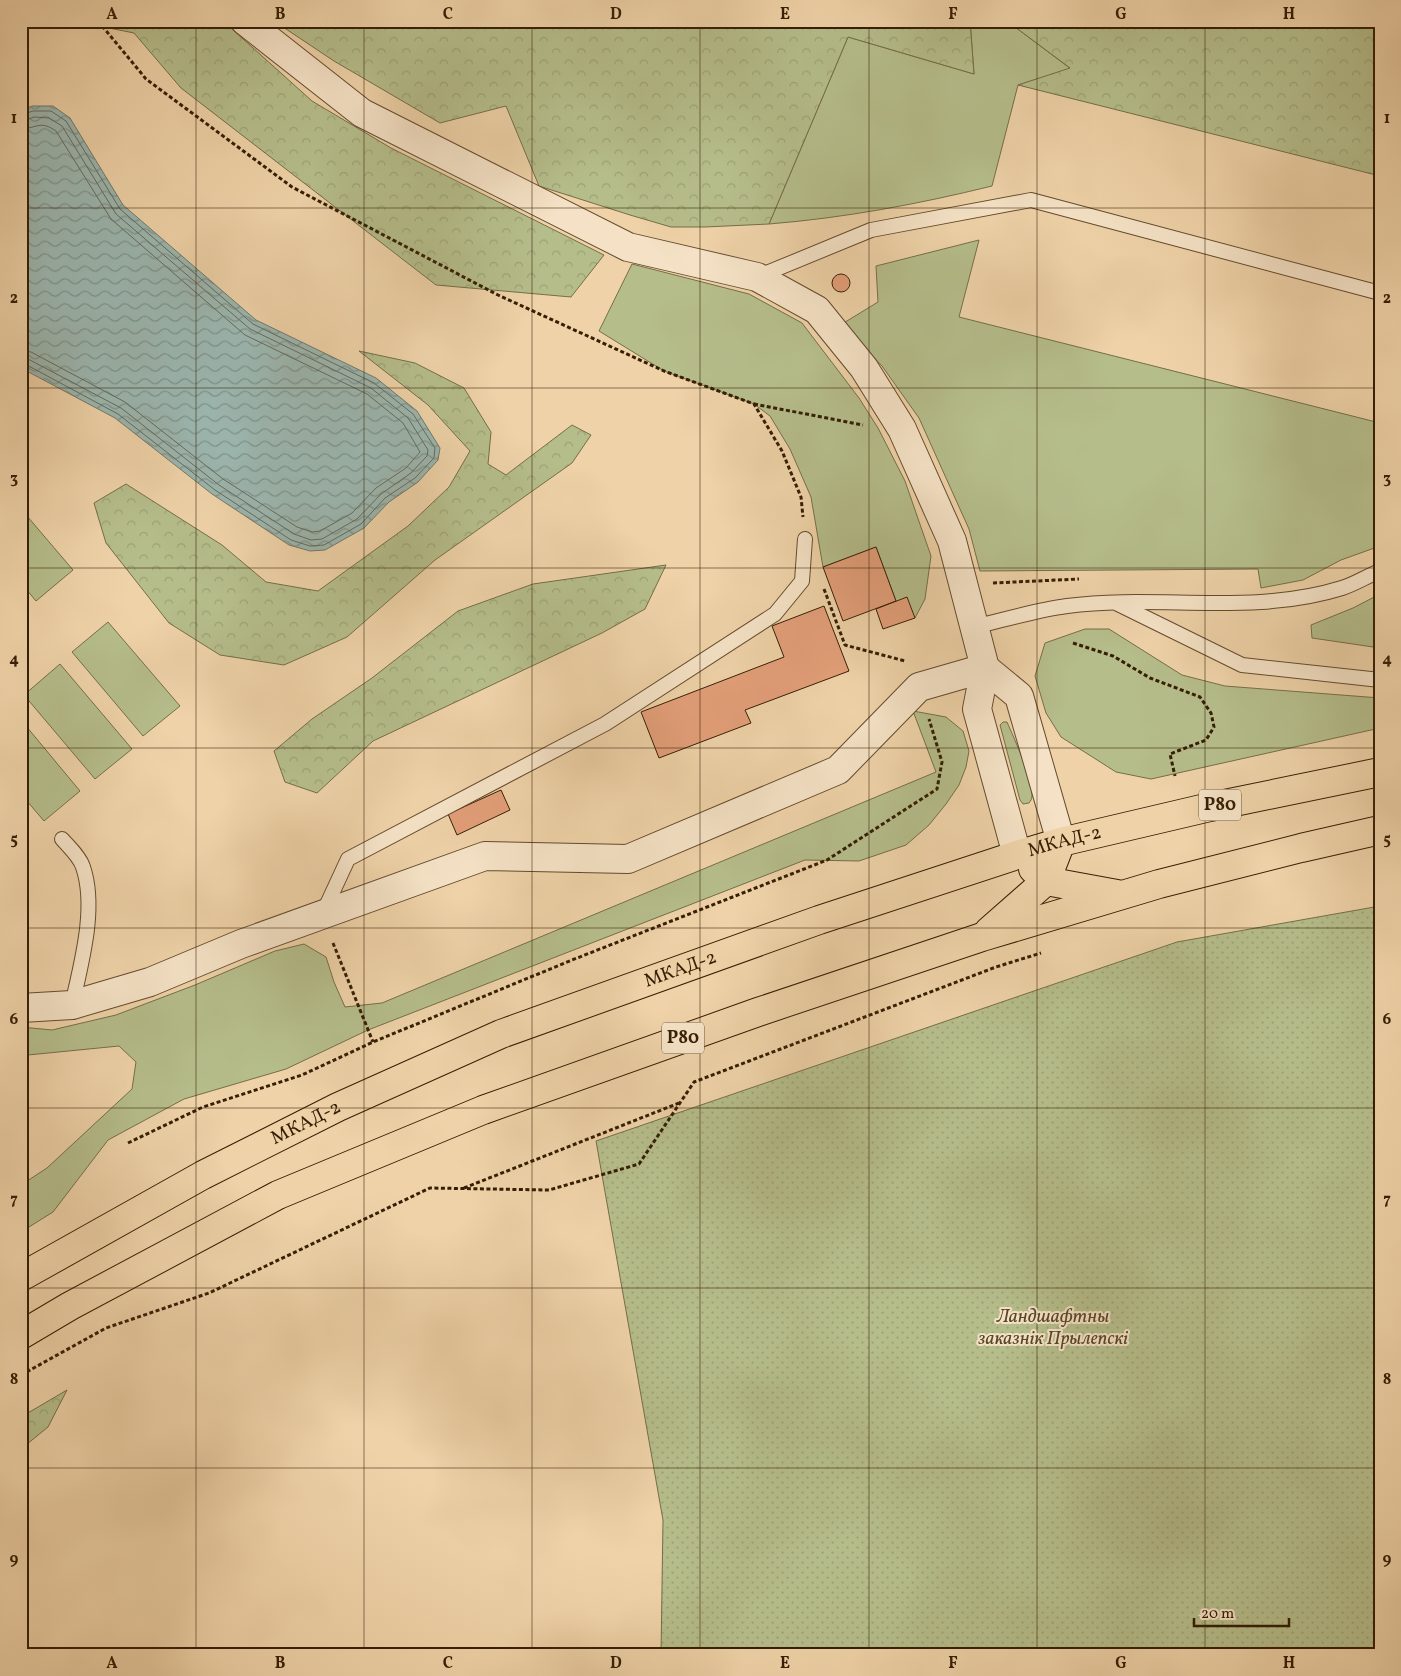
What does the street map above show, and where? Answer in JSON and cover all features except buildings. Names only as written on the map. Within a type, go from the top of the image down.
[{"type":"highway","name":"МКАД-2","points":[[21,1277],[211,1170],[338,1107],[501,1034],[810,924],[1017,855],[1061,842],[1210,807],[1380,772]]},
{"type":"highway","name":"Р80","points":[[21,1335],[70,1306],[278,1195],[483,1110],[758,1012],[982,937],[1159,884],[1380,830]]},
{"type":"highway","points":[[982,937],[1046,881],[1061,842]]},
{"type":"highway","points":[[1017,855],[1046,881],[1123,895]]},
{"type":"street","points":[[246,21],[362,113],[628,247],[757,277],[817,310],[864,368],[902,429],[952,541],[985,668],[977,709],[1017,855]]},
{"type":"street","points":[[21,1008],[72,1006],[150,982],[241,944],[485,856],[628,859],[838,770],[919,688],[985,668]]},
{"type":"street","points":[[985,668],[1018,696],[1061,842]]},
{"type":"lane","points":[[757,277],[871,230],[1031,200],[1380,293]]},
{"type":"lane","points":[[322,916],[348,860],[605,724],[776,614],[802,581],[805,539]]},
{"type":"lane","points":[[974,627],[1066,606],[1115,603],[1262,601],[1307,596],[1342,588],[1380,571]]},
{"type":"lane","points":[[1115,603],[1242,665],[1380,680]]},
{"type":"lane","points":[[62,839],[83,866],[89,901],[86,945],[72,1006]]},
{"type":"path","points":[[21,33],[30,21]]},
{"type":"path","points":[[98,21],[146,78],[292,186],[498,296],[664,371],[754,404],[869,426]]},
{"type":"path","points":[[754,404],[782,451],[801,497],[805,539]]},
{"type":"path","points":[[989,583],[1061,579]]},
{"type":"path","points":[[822,583],[845,645],[906,662]]},
{"type":"path","points":[[1073,643],[1112,656],[1150,678],[1200,697],[1210,713],[1214,727],[1206,740],[1170,754],[1175,776]]},
{"type":"path","points":[[128,1143],[203,1107],[302,1075],[372,1042],[572,960],[828,860],[937,789],[942,762],[919,688]]},
{"type":"path","points":[[322,916],[372,1042]]},
{"type":"path","points":[[21,1374],[106,1328],[209,1293],[430,1188],[549,1190],[639,1164],[694,1082],[996,968],[1044,953]]},
{"type":"path","points":[[461,1189],[681,1102]]},
{"type":"green space","points":[[74,21],[223,21],[312,101],[391,148],[604,255],[571,297],[436,285],[181,88],[134,33]]},
{"type":"green space","points":[[274,21],[970,21],[974,74],[848,37],[769,224],[671,227],[539,186],[506,106],[440,123],[334,61]]},
{"type":"green space","points":[[970,21],[1007,21],[1071,69],[1018,85],[992,186],[881,210],[769,224],[848,37],[974,74]]},
{"type":"green space","points":[[1007,21],[1380,21],[1380,176],[1018,85],[1070,68]]},
{"type":"green space","points":[[979,240],[959,317],[1380,423],[1380,546],[1341,560],[1303,580],[1261,588],[1258,569],[980,571],[969,529],[919,418],[882,366],[842,324],[878,302],[876,266]]},
{"type":"green space","points":[[632,264],[749,294],[802,323],[859,398],[878,428],[905,481],[931,556],[925,599],[915,618],[896,601],[876,547],[823,567],[811,497],[790,449],[770,416],[754,404],[664,371],[599,331]]},
{"type":"green space","points":[[359,351],[415,363],[464,388],[491,432],[488,464],[506,475],[572,425],[591,435],[572,463],[435,560],[347,637],[284,665],[220,655],[169,623],[106,543],[94,503],[126,484],[222,545],[266,582],[318,591],[408,526],[449,487],[470,451],[428,405]]},
{"type":"green space","points":[[21,509],[73,570],[36,601],[21,583]]},
{"type":"green space","points":[[666,565],[645,609],[602,633],[373,741],[317,793],[285,782],[274,751],[312,719],[372,678],[458,611],[533,584]]},
{"type":"green space","points":[[1380,594],[1380,648],[1312,638],[1311,625],[1353,608]]},
{"type":"green space","points":[[108,622],[180,706],[143,736],[72,652]]},
{"type":"green space","points":[[1085,629],[1109,629],[1182,675],[1225,686],[1380,698],[1380,728],[1151,779],[1116,772],[1061,737],[1046,713],[1035,676],[1045,643]]},
{"type":"green space","points":[[60,664],[132,749],[95,779],[24,695]]},
{"type":"green space","points":[[913,711],[946,717],[963,731],[969,751],[966,767],[959,785],[929,825],[906,845],[859,861],[805,860],[368,1030],[286,1069],[184,1099],[108,1140],[53,1212],[21,1232],[21,1185],[47,1168],[132,1089],[136,1062],[119,1046],[28,1055],[21,1052],[21,1027],[52,1030],[116,1015],[195,985],[275,951],[304,944],[326,957],[345,1007],[382,1003],[936,772]]},
{"type":"green space","points":[[21,720],[80,791],[44,821],[21,794]]},
{"type":"green space","points":[[1003,722],[1007,722],[1030,780],[1032,798],[1029,803],[1023,804],[1020,800],[1000,725]]},
{"type":"green space","name":"Ландшафтны заказнік Прылепскі","points":[[1380,906],[1380,1655],[661,1655],[663,1520],[596,1141],[1177,942]]},
{"type":"green space","points":[[67,1390],[48,1427],[21,1449],[21,1417]]},
{"type":"water","points":[[32,106],[53,106],[70,118],[123,205],[256,320],[376,378],[417,411],[440,448],[438,460],[418,482],[389,502],[364,528],[325,550],[310,551],[289,545],[212,494],[115,418],[21,368],[21,111]]}]
